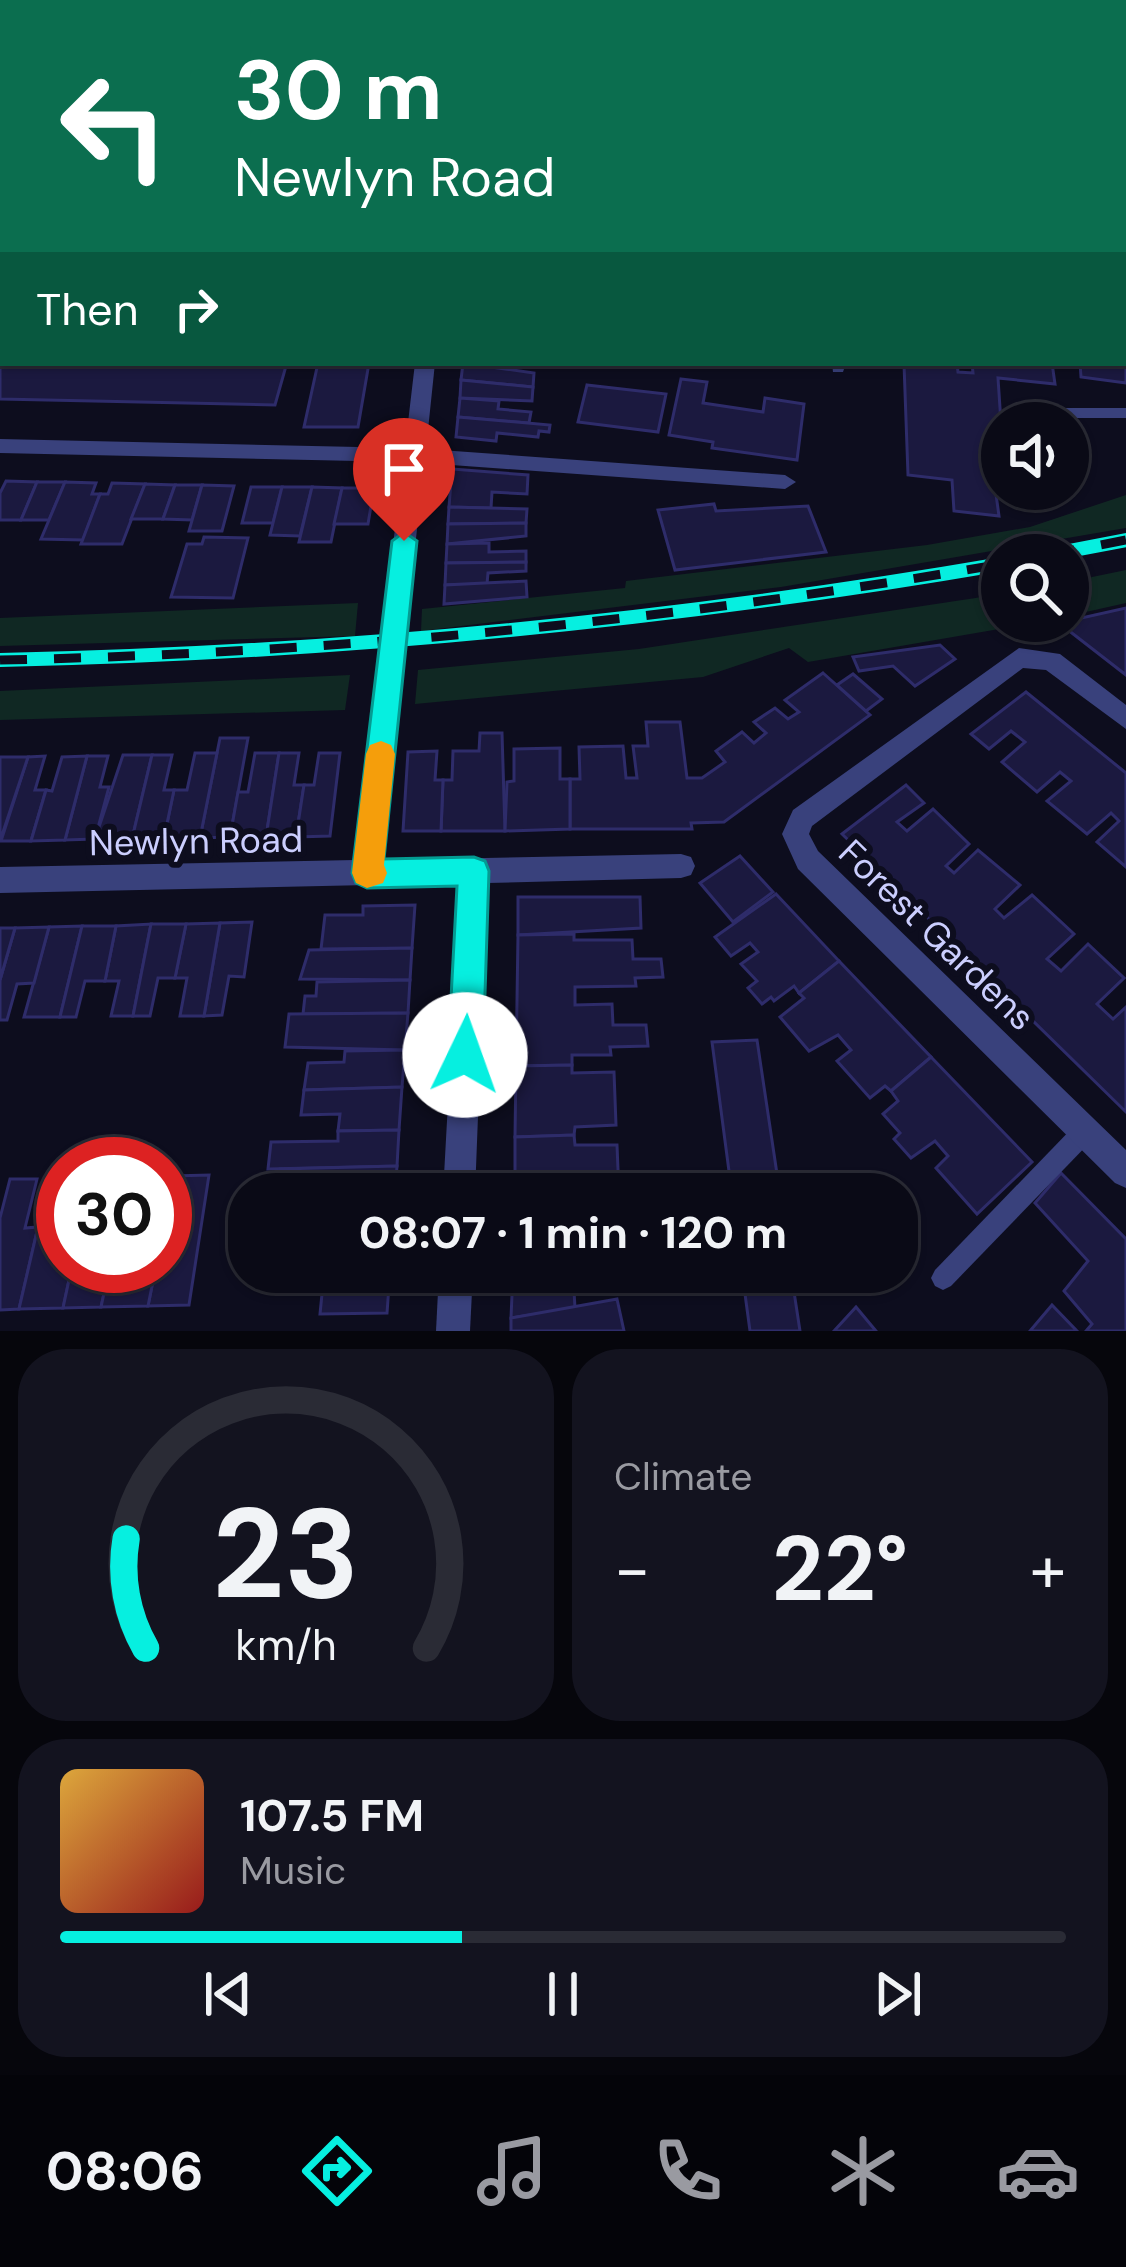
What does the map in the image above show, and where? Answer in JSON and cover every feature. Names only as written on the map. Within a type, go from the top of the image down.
[{"type":"street","points":[[367,873],[425,366]]},
{"type":"street","points":[[0,446],[414,455],[785,482]]},
{"type":"street","name":"Forest Gardens","points":[[1126,719],[1052,661],[1019,658],[802,818],[795,834],[808,860],[1126,1172]]},
{"type":"street","name":"Newlyn Road","points":[[0,880],[681,866]]},
{"type":"street","points":[[460,1173],[474,871]]},
{"type":"street","points":[[453,1331],[455,1293]]},
{"type":"lane","points":[[1089,413],[1126,413]]},
{"type":"lane","points":[[944,1278],[1085,1130]]},
{"type":"green space","points":[[1126,495],[1126,528],[1089,534],[990,534],[1030,527]]},
{"type":"green space","points":[[981,536],[981,553],[781,587],[421,631],[422,609],[625,588],[626,581]]},
{"type":"green space","points":[[1126,570],[1126,603],[1089,611],[1089,578]]},
{"type":"green space","points":[[981,597],[981,632],[808,662],[789,648],[703,677],[415,704],[418,670],[639,649]]},
{"type":"green space","points":[[358,603],[355,636],[0,646],[0,618]]},
{"type":"green space","points":[[350,675],[345,710],[0,720],[0,691]]},
{"type":"building","points":[[0,366],[286,366],[275,405],[0,399]]},
{"type":"building","points":[[317,366],[368,366],[358,427],[304,427]]},
{"type":"building","points":[[463,366],[534,373],[533,387],[461,380]]},
{"type":"building","points":[[904,366],[957,366],[958,372],[973,373],[972,366],[1052,366],[1055,384],[998,378],[1000,402],[981,402],[981,510],[998,510],[999,516],[954,511],[952,480],[908,475]]},
{"type":"building","points":[[1080,366],[1126,366],[1126,383],[1081,377]]},
{"type":"building","points":[[681,379],[707,382],[703,403],[763,412],[765,398],[804,404],[797,460],[712,448],[713,442],[669,435]]},
{"type":"building","points":[[461,380],[533,387],[532,401],[460,398]]},
{"type":"building","points":[[587,385],[666,394],[658,432],[578,422]]},
{"type":"building","points":[[460,398],[499,401],[498,409],[531,412],[529,423],[458,417]]},
{"type":"building","points":[[458,417],[550,425],[549,432],[539,431],[538,437],[497,433],[496,441],[456,437]]},
{"type":"building","points":[[452,469],[528,475],[527,494],[492,492],[491,508],[449,507]]},
{"type":"building","points":[[6,481],[37,482],[21,520],[0,520],[0,493]]},
{"type":"building","points":[[37,482],[65,482],[49,520],[21,520]]},
{"type":"building","points":[[65,482],[96,483],[92,494],[100,494],[83,540],[41,539]]},
{"type":"building","points":[[112,483],[145,484],[122,544],[81,544],[100,494],[108,494]]},
{"type":"building","points":[[145,484],[175,485],[163,519],[131,519]]},
{"type":"building","points":[[175,485],[202,485],[192,520],[163,519]]},
{"type":"building","points":[[202,485],[234,486],[222,531],[189,531]]},
{"type":"building","points":[[251,487],[282,487],[273,523],[242,523]]},
{"type":"building","points":[[282,487],[312,487],[300,536],[270,535]]},
{"type":"building","points":[[312,487],[342,488],[331,542],[299,542]]},
{"type":"building","points":[[342,488],[374,488],[368,524],[334,524]]},
{"type":"building","points":[[714,504],[716,511],[808,506],[826,552],[675,570],[658,510]]},
{"type":"building","points":[[449,507],[527,509],[526,523],[448,524]]},
{"type":"building","points":[[526,523],[526,536],[447,544],[448,524]]},
{"type":"building","points":[[204,537],[248,538],[233,598],[171,597],[187,544],[202,544]]},
{"type":"building","points":[[489,543],[489,552],[526,551],[526,562],[446,563],[447,544]]},
{"type":"building","points":[[526,562],[526,571],[488,573],[487,584],[445,585],[446,563]]},
{"type":"building","points":[[526,581],[527,597],[444,604],[445,585]]},
{"type":"building","points":[[1126,608],[1126,675],[1083,642],[1089,642],[1089,616]]},
{"type":"building","points":[[940,645],[955,659],[915,686],[893,666],[859,671],[853,657]]},
{"type":"building","points":[[823,673],[870,715],[724,822],[691,823],[692,829],[570,829],[570,779],[580,779],[579,747],[623,746],[626,778],[637,778],[633,746],[648,746],[646,722],[680,722],[687,778],[702,778],[725,762],[716,751],[742,732],[754,743],[766,733],[754,722],[775,708],[788,719],[799,712],[785,700]]},
{"type":"building","points":[[853,674],[882,699],[866,711],[837,685]]},
{"type":"building","points":[[1026,692],[1126,773],[1126,867],[1097,842],[1119,821],[1111,813],[1087,834],[1047,801],[1071,781],[1060,772],[1037,792],[1002,762],[1025,742],[1011,731],[989,749],[971,734]]},
{"type":"building","points":[[480,733],[502,733],[505,831],[441,831],[443,780],[452,780],[453,751],[479,751]]},
{"type":"building","points":[[220,738],[248,738],[230,837],[200,838]]},
{"type":"building","points":[[560,748],[560,779],[570,779],[570,829],[505,831],[514,749]]},
{"type":"building","points":[[437,751],[435,780],[443,780],[441,831],[403,831],[408,752]]},
{"type":"building","points":[[195,753],[217,753],[200,838],[164,838],[174,790],[187,790]]},
{"type":"building","points":[[255,753],[279,753],[266,837],[230,837],[238,792],[248,792]]},
{"type":"building","points":[[279,753],[299,753],[294,785],[304,785],[296,837],[266,837]]},
{"type":"building","points":[[319,753],[340,753],[330,836],[296,837],[304,785],[314,785]]},
{"type":"building","points":[[123,755],[152,755],[132,839],[95,839]]},
{"type":"building","points":[[152,755],[172,755],[164,790],[174,790],[164,838],[132,839]]},
{"type":"building","points":[[45,756],[35,790],[46,790],[31,841],[1,841],[28,757]]},
{"type":"building","points":[[87,756],[108,756],[100,787],[109,787],[95,839],[65,840]]},
{"type":"building","points":[[87,756],[65,840],[31,841],[62,757]]},
{"type":"building","points":[[0,757],[28,757],[0,841]]},
{"type":"building","points":[[906,785],[924,803],[897,822],[907,831],[933,809],[969,844],[946,866],[954,873],[978,850],[1020,885],[995,909],[1004,918],[1032,895],[1074,934],[1047,959],[1061,971],[1088,944],[1124,978],[1097,1004],[1113,1019],[1126,1007],[1126,1112],[842,834]]},
{"type":"building","points":[[740,856],[773,892],[733,922],[700,883]]},
{"type":"building","points":[[776,894],[839,961],[799,993],[794,986],[762,1004],[748,988],[757,981],[741,964],[758,952],[750,943],[731,956],[715,937]]},
{"type":"building","points":[[518,897],[640,897],[641,928],[518,935]]},
{"type":"building","points":[[415,905],[412,948],[321,949],[325,915],[363,915],[363,906]]},
{"type":"building","points":[[252,922],[244,977],[229,976],[222,1015],[204,1016],[220,923]]},
{"type":"building","points":[[220,923],[204,1016],[180,1016],[187,978],[175,978],[186,924]]},
{"type":"building","points":[[151,924],[133,1016],[111,1016],[119,981],[105,981],[116,926]]},
{"type":"building","points":[[151,924],[186,924],[175,978],[158,978],[150,1016],[133,1016]]},
{"type":"building","points":[[82,926],[60,1017],[24,1017],[49,927]]},
{"type":"building","points":[[82,926],[116,926],[105,981],[85,981],[76,1017],[60,1017]]},
{"type":"building","points":[[49,927],[34,983],[17,984],[7,1020],[0,1020],[0,980],[15,928]]},
{"type":"building","points":[[0,928],[15,928],[0,980]]},
{"type":"building","points":[[574,934],[574,940],[632,940],[633,959],[661,959],[663,977],[635,978],[636,986],[575,987],[575,1005],[612,1004],[613,1025],[646,1025],[648,1046],[610,1047],[611,1055],[572,1055],[572,1065],[516,1066],[518,935]]},
{"type":"building","points":[[412,948],[410,980],[300,979],[309,950]]},
{"type":"building","points":[[839,961],[931,1057],[891,1091],[885,1086],[870,1098],[837,1061],[851,1050],[838,1035],[809,1051],[780,1017],[804,998],[799,993]]},
{"type":"building","points":[[410,980],[408,1013],[303,1014],[305,996],[316,996],[317,982]]},
{"type":"building","points":[[408,1013],[405,1050],[285,1047],[289,1014]]},
{"type":"building","points":[[757,1040],[777,1173],[729,1173],[712,1042]]},
{"type":"building","points":[[405,1050],[402,1087],[304,1090],[308,1063],[344,1062],[345,1051]]},
{"type":"building","points":[[931,1057],[1032,1162],[977,1214],[936,1168],[948,1156],[935,1141],[911,1158],[894,1139],[900,1133],[883,1114],[898,1101],[891,1091]]},
{"type":"building","points":[[572,1065],[572,1073],[614,1072],[616,1125],[575,1127],[574,1135],[515,1137],[516,1066]]},
{"type":"building","points":[[402,1087],[399,1130],[338,1131],[340,1114],[301,1115],[304,1090]]},
{"type":"building","points":[[399,1130],[397,1166],[268,1169],[271,1142],[338,1141],[338,1131]]},
{"type":"building","points":[[574,1135],[575,1145],[617,1145],[618,1173],[515,1173],[515,1137]]},
{"type":"building","points":[[397,1166],[396,1173],[280,1173],[280,1169]]},
{"type":"building","points":[[1061,1173],[1126,1239],[1126,1331],[1086,1331],[1092,1324],[1064,1291],[1088,1261],[1035,1203]]},
{"type":"building","points":[[192,1175],[209,1175],[192,1286]]},
{"type":"building","points":[[10,1179],[36,1179],[25,1228],[36,1227],[36,1236],[19,1309],[0,1310],[0,1218]]},
{"type":"building","points":[[36,1236],[36,1293],[66,1293],[63,1308],[19,1309]]},
{"type":"building","points":[[66,1293],[104,1293],[101,1307],[63,1308]]},
{"type":"building","points":[[104,1293],[151,1293],[148,1306],[101,1307]]},
{"type":"building","points":[[151,1293],[191,1293],[189,1305],[148,1306]]},
{"type":"building","points":[[322,1293],[388,1293],[387,1313],[320,1314]]},
{"type":"building","points":[[512,1293],[574,1293],[575,1308],[511,1318]]},
{"type":"building","points":[[745,1293],[794,1293],[800,1331],[750,1331]]},
{"type":"building","points":[[617,1299],[624,1331],[511,1331],[511,1318]]},
{"type":"building","points":[[1052,1305],[1077,1331],[1030,1331]]},
{"type":"building","points":[[856,1307],[876,1331],[834,1331]]},
{"type":"railway","points":[[1089,547],[1126,540]]},
{"type":"railway","points":[[0,660],[252,650],[503,631],[753,602],[981,567]]},
{"type":"slow traffic","points":[[372,873],[367,873],[381,754]]},
{"type":"route","points":[[404,541],[367,873],[474,871],[465,1055]]}]
